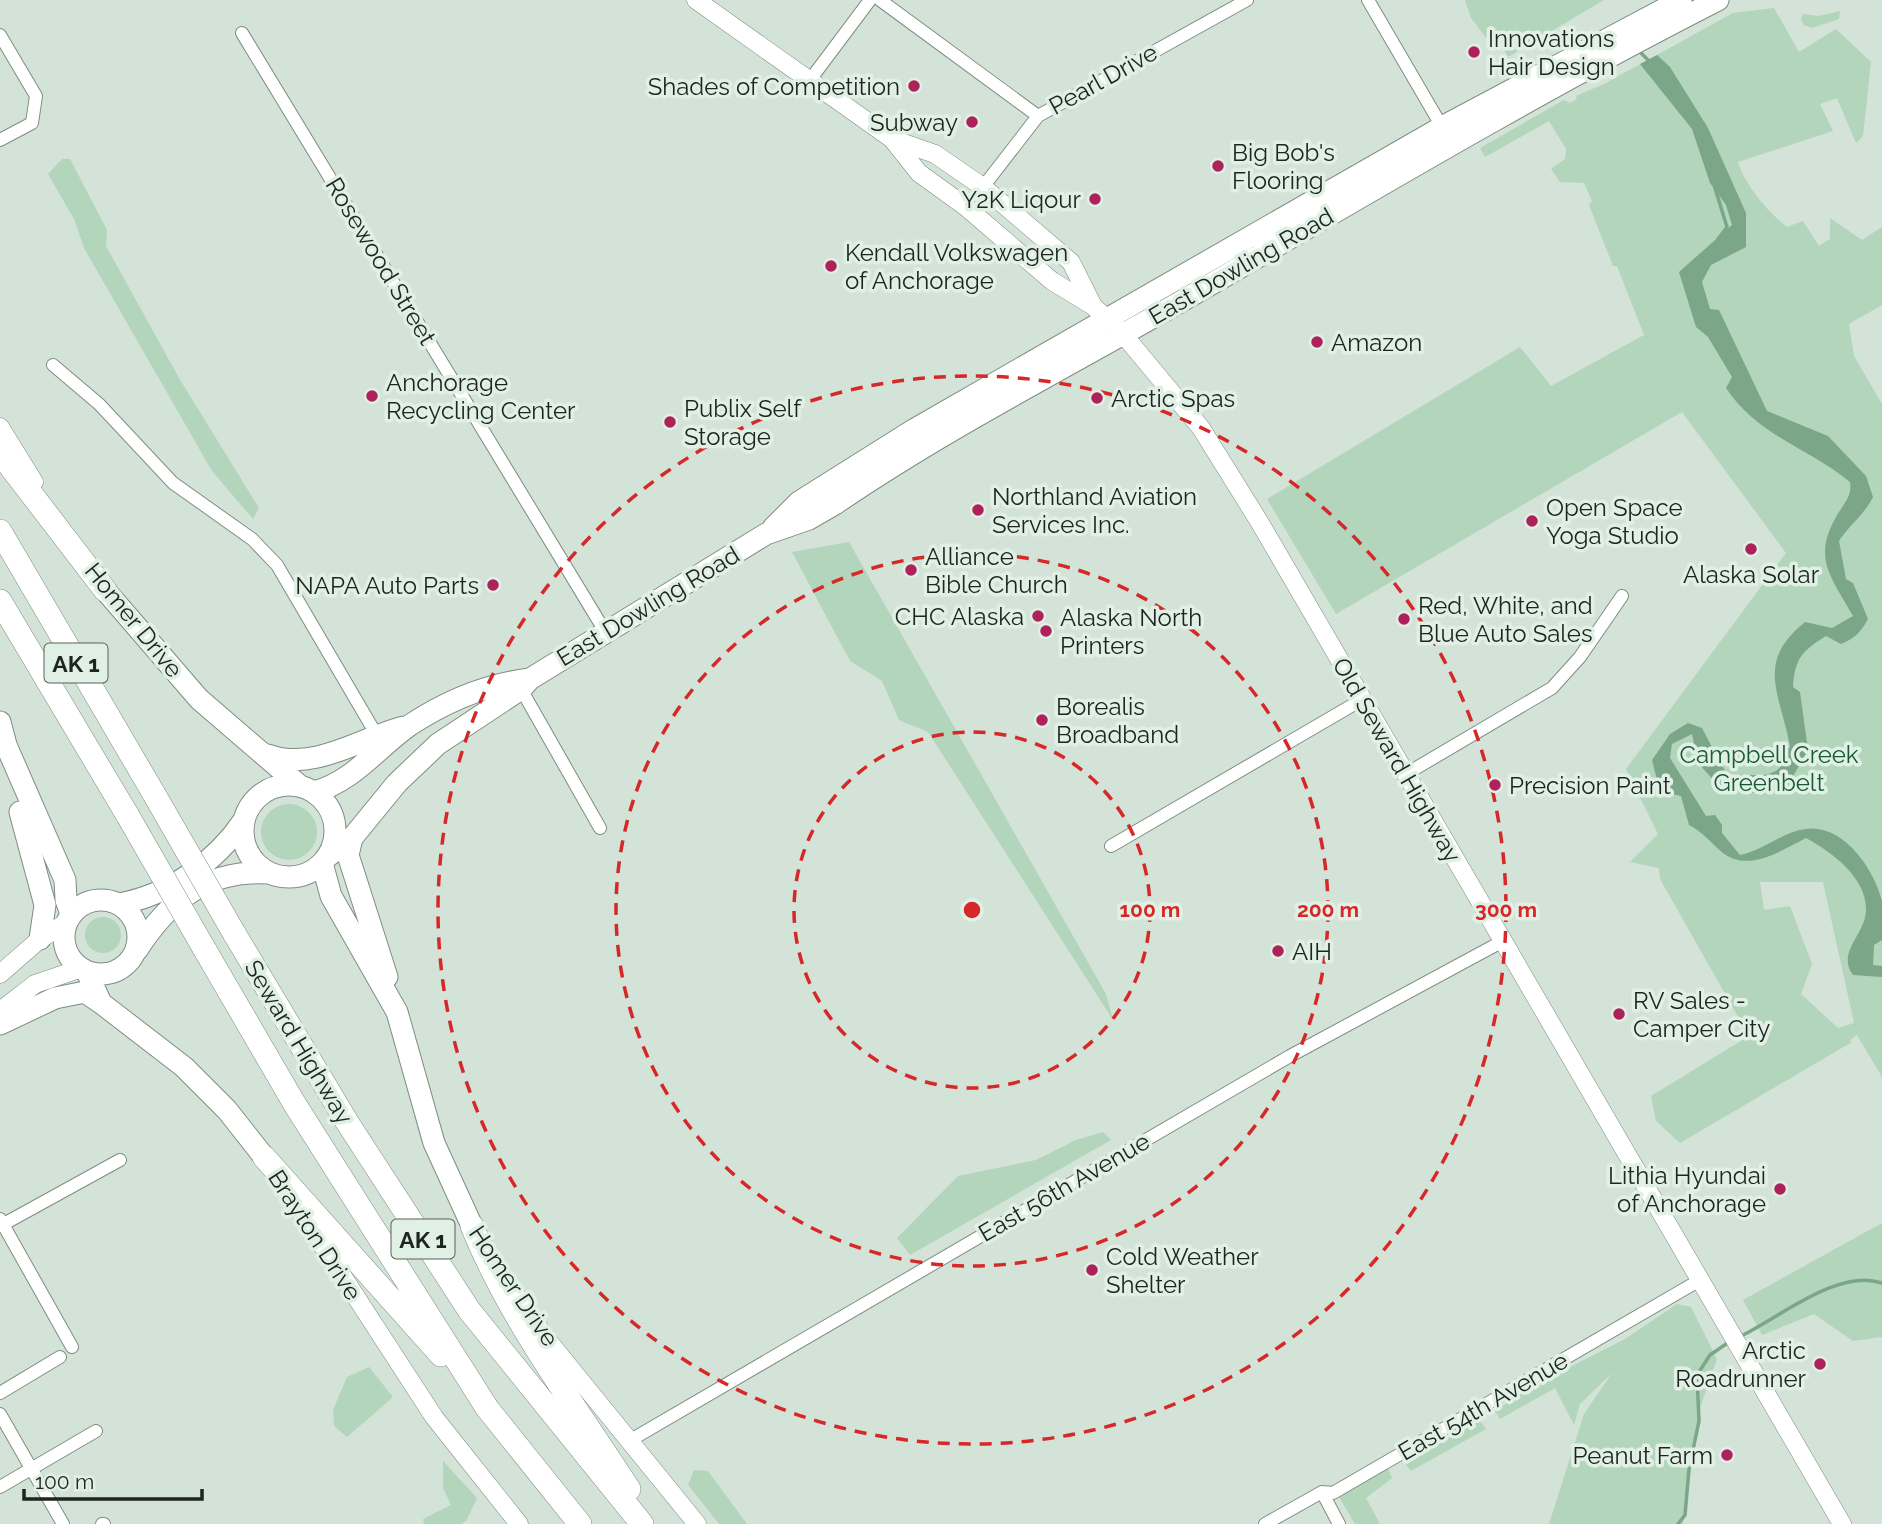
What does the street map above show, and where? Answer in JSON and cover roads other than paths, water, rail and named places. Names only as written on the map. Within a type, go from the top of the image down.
[{"type":"highway","points":[[0,453],[105,590]]},
{"type":"highway","name":"Seward Highway","points":[[0,531],[347,1122],[470,1310],[642,1524]]},
{"type":"highway","name":"Seward Highway","points":[[0,601],[294,1103],[487,1408],[580,1524]]},
{"type":"highway","points":[[264,1157],[487,1408]]},
{"type":"highway","points":[[472,1226],[487,1264],[535,1345],[652,1524]]},
{"type":"main road","name":"Old Seward Highway","points":[[696,0],[892,139],[919,173],[995,231],[1052,281],[1108,319]]},
{"type":"main road","name":"East Dowling Road","points":[[1665,18],[1681,0]]},
{"type":"main road","name":"East Dowling Road","points":[[324,860],[352,838],[397,783],[438,744],[525,684],[766,534],[808,519],[835,504],[1108,319],[1665,18],[1718,0]]},
{"type":"main road","name":"Old Seward Highway","points":[[892,139],[935,154],[983,187],[1071,262],[1108,319],[1201,428],[1363,699],[1842,1524]]},
{"type":"main road","name":"Homer Drive","points":[[0,427],[105,590],[199,699],[307,789]]},
{"type":"main road","name":"East Dowling Road","points":[[307,789],[338,785],[410,726],[464,696],[508,681],[525,684]]},
{"type":"main road","points":[[0,722],[46,905],[40,939]]},
{"type":"main road","points":[[266,754],[292,760],[314,759],[376,734],[410,726]]},
{"type":"main road","points":[[6,745],[55,855],[69,918],[65,946],[69,957],[85,970]]},
{"type":"main road","points":[[0,974],[89,901],[99,899],[119,904],[140,900],[202,866],[232,839],[258,797],[271,789],[307,789],[325,802],[335,830],[324,860],[305,874],[293,877],[242,871],[221,875],[194,890],[168,910],[130,960],[111,973],[85,970],[35,984],[0,1011]]},
{"type":"main road","points":[[244,820],[245,845],[250,856],[269,873]]},
{"type":"main road","points":[[352,838],[348,855],[397,1012]]},
{"type":"main road","name":"Homer Drive","points":[[324,860],[331,896],[397,1012],[434,1143],[472,1226],[545,1337],[698,1524]]},
{"type":"main road","points":[[119,904],[134,919],[138,929],[136,950],[130,960]]},
{"type":"main road","name":"Brayton Drive","points":[[85,970],[101,1003],[184,1067],[226,1110],[264,1157],[434,1418],[519,1524]]},
{"type":"main road","points":[[0,1024],[55,998],[85,992],[101,1003]]},
{"type":"street","points":[[810,80],[870,0]]},
{"type":"street","points":[[880,0],[1038,117]]},
{"type":"street","name":"Pearl Drive","points":[[983,187],[1038,117],[1247,0]]},
{"type":"street","points":[[1368,0],[1447,136]]},
{"type":"street","name":"Rosewood Street","points":[[242,33],[606,633]]},
{"type":"street","points":[[0,35],[36,96],[32,123],[0,140]]},
{"type":"street","points":[[53,365],[99,404],[173,482],[251,539],[277,565],[376,734]]},
{"type":"street","points":[[1406,774],[1552,688],[1580,657],[1622,596]]},
{"type":"street","points":[[525,684],[600,828]]},
{"type":"street","points":[[1111,846],[1363,699]]},
{"type":"street","name":"East 56th Avenue","points":[[629,1441],[1290,1056],[1503,941]]},
{"type":"street","points":[[72,1347],[1,1223],[120,1160]]},
{"type":"street","name":"East 54th Avenue","points":[[1265,1524],[1322,1492],[1334,1493],[1700,1280]]},
{"type":"street","points":[[0,1393],[60,1357]]},
{"type":"street","points":[[0,1414],[63,1524]]},
{"type":"street","points":[[0,1487],[96,1431]]},
{"type":"street","points":[[1322,1492],[1339,1524]]},
{"type":"waterway","points":[[1638,50],[1650,62]]},
{"type":"waterway","points":[[1715,188],[1727,227],[1718,239]]},
{"type":"waterway","points":[[1739,1337],[1828,1288],[1865,1280],[1882,1283]]},
{"type":"waterway","points":[[1678,1524],[1685,1515],[1689,1469],[1699,1421],[1697,1375],[1710,1355],[1729,1342]]},
{"type":"place","name":"Innovations Hair Design","points":[[1474,52]]},
{"type":"place","name":"Shades of Competition","points":[[914,86]]},
{"type":"place","name":"Subway","points":[[972,122]]},
{"type":"place","name":"Big Bob's Flooring","points":[[1218,166]]},
{"type":"place","name":"Y2K Liqour","points":[[1095,199]]},
{"type":"place","name":"Kendall Volkswagen of Anchorage","points":[[831,266]]},
{"type":"place","name":"Amazon","points":[[1317,342]]},
{"type":"place","name":"Anchorage Recycling Center","points":[[372,396]]},
{"type":"place","name":"Arctic Spas","points":[[1097,398]]},
{"type":"place","name":"Publix Self Storage","points":[[670,422]]},
{"type":"place","name":"Northland Aviation Services Inc.","points":[[978,510]]},
{"type":"place","name":"Open Space Yoga Studio","points":[[1532,521]]},
{"type":"place","name":"Alaska Solar","points":[[1751,549]]},
{"type":"place","name":"Alliance Bible Church","points":[[911,570]]},
{"type":"place","name":"NAPA Auto Parts","points":[[493,585]]},
{"type":"place","name":"CHC Alaska","points":[[1038,616]]},
{"type":"place","name":"Red, White, and Blue Auto Sales","points":[[1404,619]]},
{"type":"place","name":"Alaska North Printers","points":[[1046,631]]},
{"type":"place","name":"Borealis Broadband","points":[[1042,720]]},
{"type":"place","name":"Precision Paint","points":[[1495,785]]},
{"type":"place","name":"AIH","points":[[1278,951]]},
{"type":"place","name":"RV Sales - Camper City","points":[[1619,1014]]},
{"type":"place","name":"Lithia Hyundai of Anchorage","points":[[1780,1189]]},
{"type":"place","name":"Cold Weather Shelter","points":[[1092,1270]]},
{"type":"place","name":"Arctic Roadrunner","points":[[1820,1364]]},
{"type":"place","name":"Peanut Farm","points":[[1727,1455]]},
{"type":"park label","name":"Campbell Creek Greenbelt","points":[[1769,768]]}]
